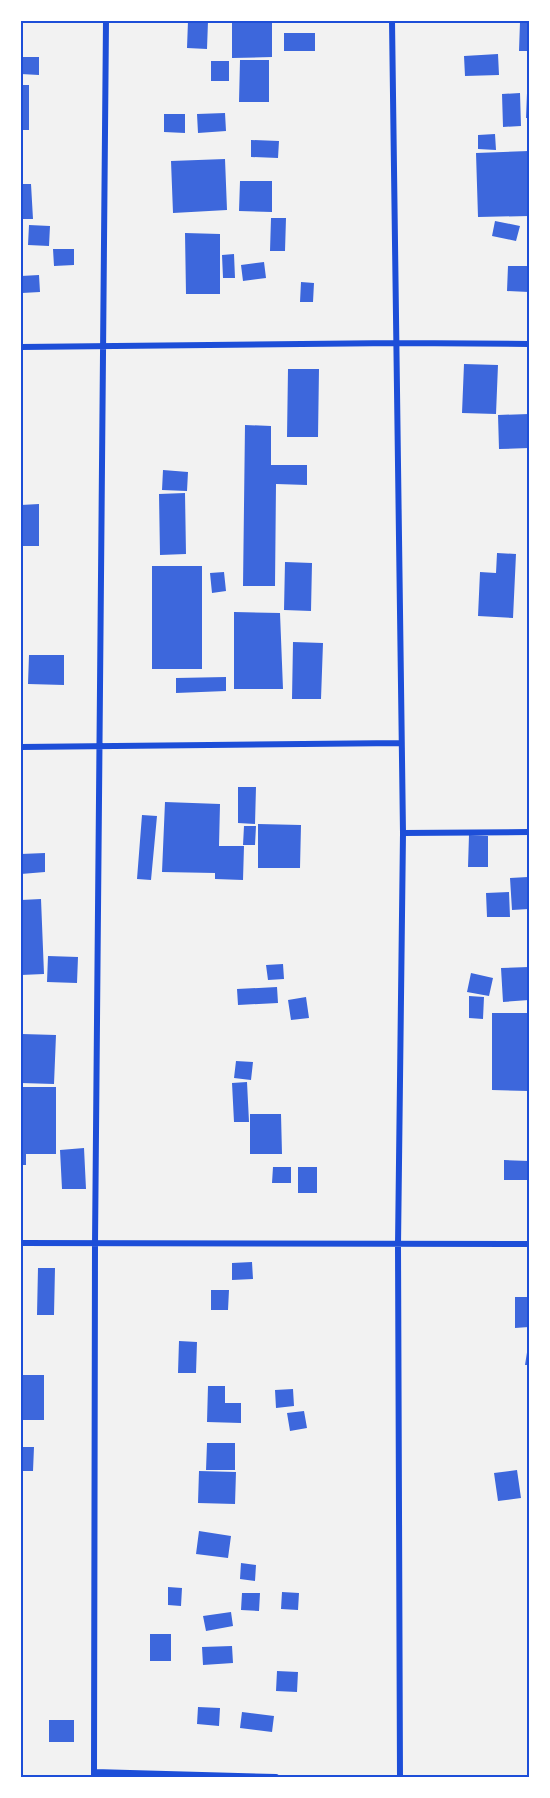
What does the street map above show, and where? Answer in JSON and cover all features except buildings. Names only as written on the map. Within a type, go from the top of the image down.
[{"type":"street","points":[[106,21],[98,746],[94,1775],[276,1777]]},
{"type":"street","points":[[392,21],[403,833],[398,1245],[400,1777]]},
{"type":"street","points":[[21,347],[529,344]]},
{"type":"street","points":[[21,747],[401,743]]},
{"type":"street","points":[[403,833],[529,831]]},
{"type":"street","points":[[21,1244],[529,1244]]}]
